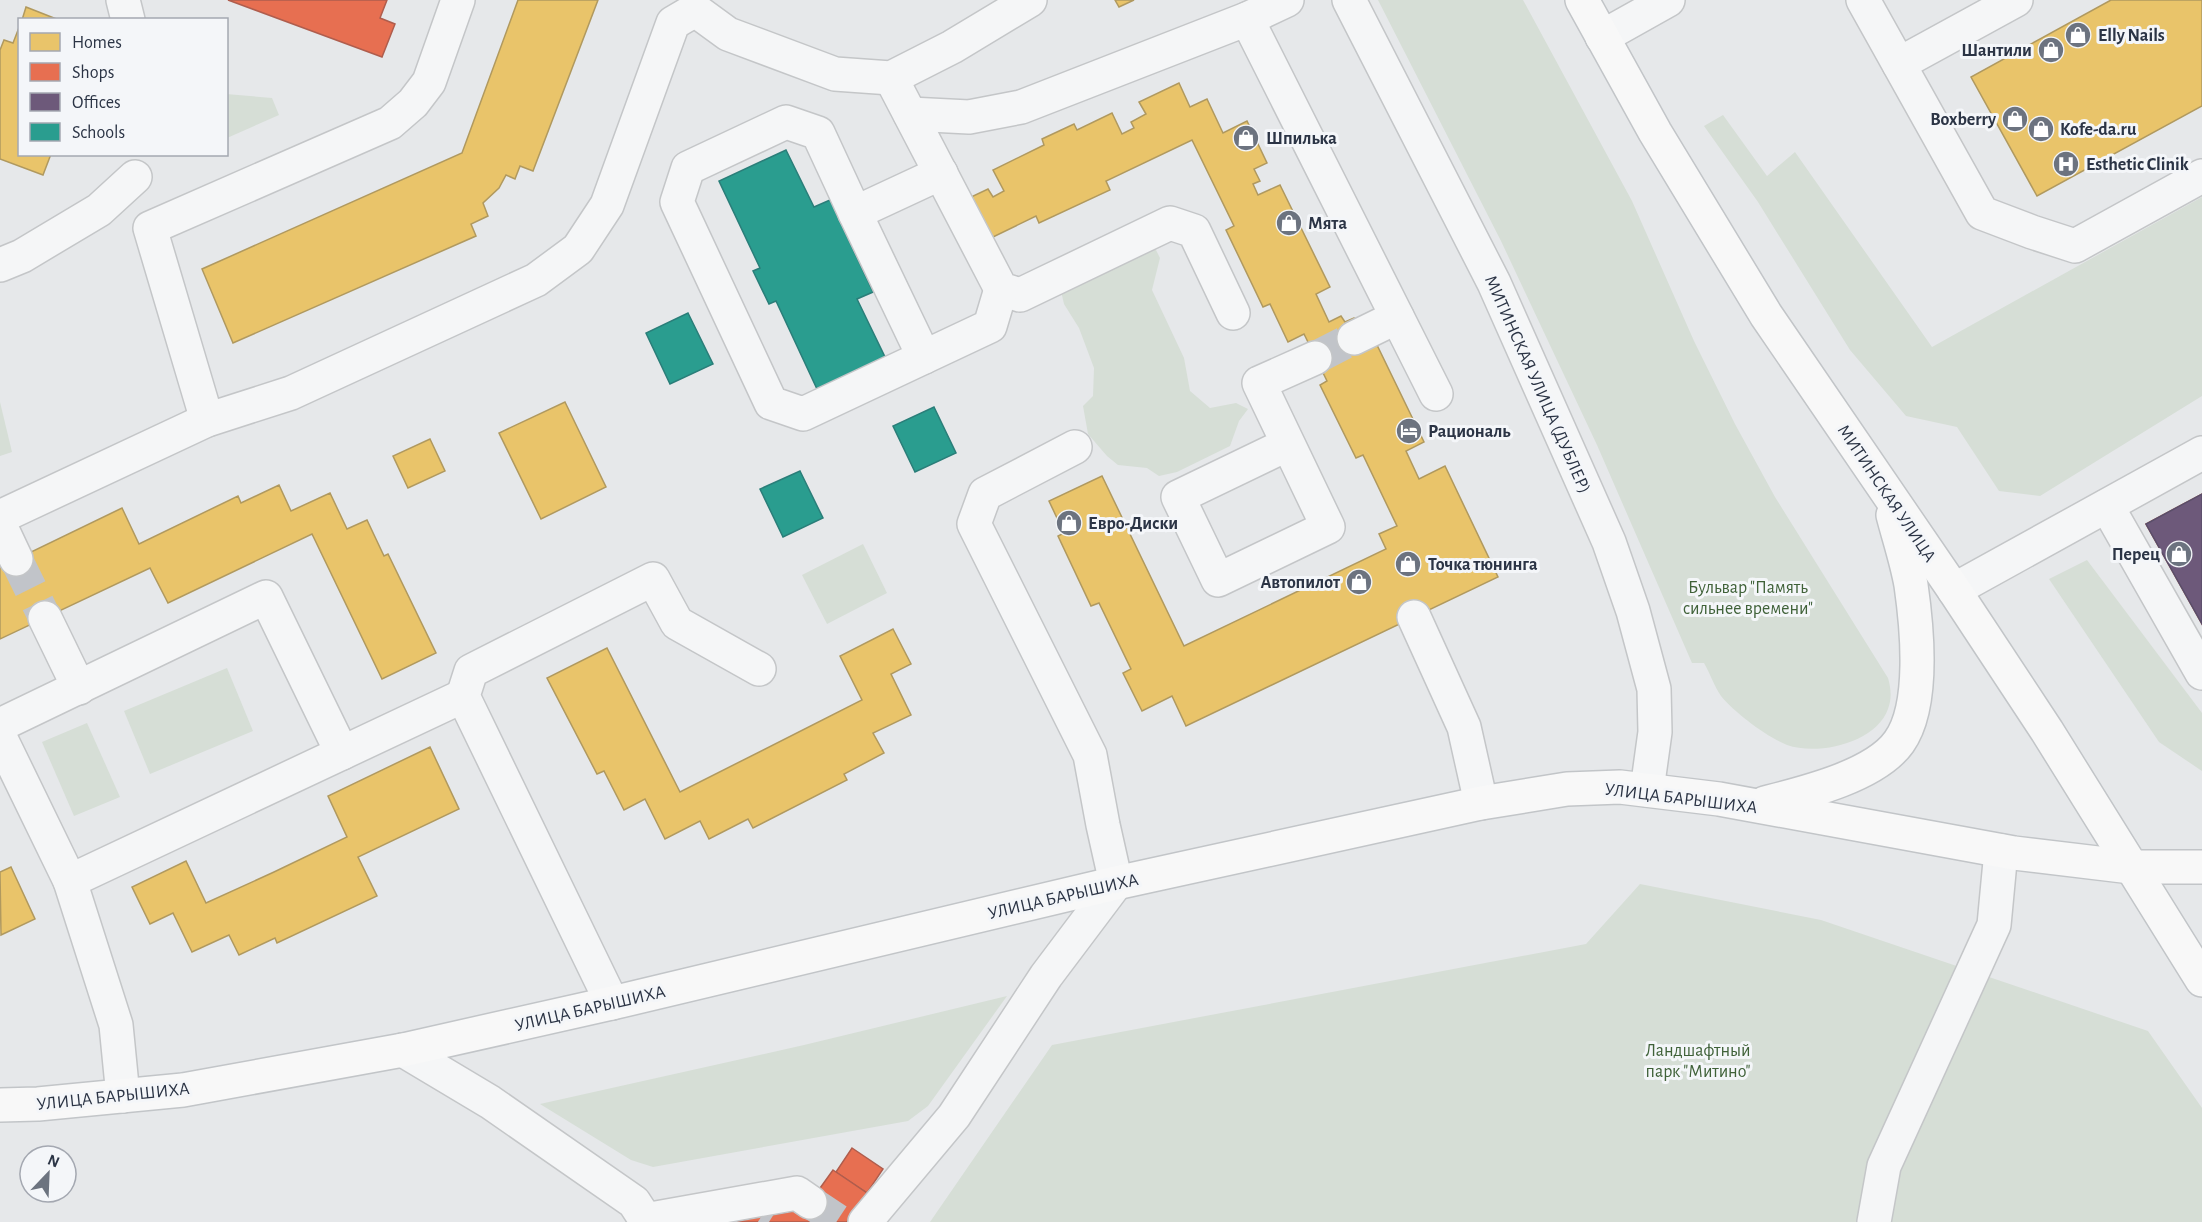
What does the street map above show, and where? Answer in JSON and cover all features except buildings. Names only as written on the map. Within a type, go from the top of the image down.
[{"type":"main road","name":"МИТИНСКАЯ УЛИЦА","points":[[1582,0],[1655,132],[1766,315],[1954,590],[2047,731],[2202,980]]},
{"type":"main road","points":[[1754,806],[1824,788],[1867,767],[1899,743],[1905,732],[1914,708],[1918,668],[1911,585],[1888,495]]},
{"type":"main road","name":"УЛИЦА БАРЫШИХА","points":[[0,1106],[183,1090],[403,1050],[612,1003],[1116,883],[1481,803],[1567,789],[1620,787],[1647,790],[1754,806],[2001,851],[2131,867],[2202,867]]},
{"type":"street","points":[[123,0],[128,18]]},
{"type":"street","points":[[150,228],[390,123],[413,103],[429,82],[458,0]]},
{"type":"street","points":[[0,517],[207,420],[291,393],[536,280],[578,249],[607,205],[673,23],[693,5],[728,34],[836,74],[891,78],[952,47],[1030,0]]},
{"type":"street","points":[[910,114],[969,117],[1021,107],[1247,19],[1287,0]]},
{"type":"street","name":"МИТИНСКАЯ УЛИЦА (ДУБЛЕР)","points":[[1349,0],[1494,283],[1609,542],[1633,611],[1654,689],[1655,732],[1647,790]]},
{"type":"street","points":[[1602,37],[1668,0]]},
{"type":"street","points":[[1863,0],[1982,213],[2075,246],[2202,176]]},
{"type":"street","points":[[1899,64],[2016,0]]},
{"type":"street","points":[[1247,19],[1436,394]]},
{"type":"street","points":[[891,78],[1001,289],[990,327],[803,414],[771,403],[676,202],[688,168],[786,122],[818,133],[924,357]]},
{"type":"street","points":[[136,166],[150,228],[207,420]]},
{"type":"street","points":[[0,265],[22,256],[99,210],[136,166]]},
{"type":"street","points":[[855,213],[941,173]]},
{"type":"street","points":[[1001,289],[1020,295],[1170,223],[1194,231],[1233,313]]},
{"type":"street","points":[[1354,338],[1397,317]]},
{"type":"street","points":[[1288,444],[1178,497],[1218,580],[1328,527],[1288,444],[1258,383],[1315,358]]},
{"type":"street","points":[[865,1222],[954,1116],[1046,976],[1116,883],[1090,755],[975,524],[985,494],[1075,447]]},
{"type":"street","points":[[1954,590],[2202,453]]},
{"type":"street","points":[[2107,506],[2202,673]]},
{"type":"street","points":[[0,525],[16,559]]},
{"type":"street","points":[[612,1003],[463,696],[471,671],[653,579],[677,623],[759,669]]},
{"type":"street","points":[[0,725],[266,597],[342,753]]},
{"type":"street","points":[[1414,617],[1464,727],[1481,803]]},
{"type":"street","points":[[45,618],[79,688]]},
{"type":"street","points":[[70,881],[463,696]]},
{"type":"street","points":[[0,737],[70,881],[116,1025],[123,1096]]},
{"type":"street","points":[[1874,1222],[1884,1166],[1994,926],[2001,851]]},
{"type":"street","points":[[403,1050],[490,1102],[663,1220],[751,1210],[797,1193],[810,1202]]},
{"type":"green space","name":"Бульвар \"Память сильнее времени\"","points":[[1378,0],[1523,0],[1632,201],[1694,341],[1735,424],[1775,497],[1888,678],[1891,694],[1888,709],[1872,731],[1845,744],[1829,747],[1814,749],[1787,745],[1761,730],[1727,703],[1704,663],[1692,663],[1597,445],[1501,241]]},
{"type":"green space","points":[[228,94],[272,98],[279,115],[228,138]]},
{"type":"green space","points":[[1723,115],[1767,176],[1795,152],[1932,347],[2202,197],[2202,396],[2040,496],[1999,491],[1957,427],[1906,416],[1850,350],[1758,202],[1704,126]]},
{"type":"green space","points":[[1154,246],[1160,258],[1152,290],[1184,358],[1190,391],[1210,408],[1236,403],[1248,409],[1239,421],[1230,446],[1177,472],[1159,476],[1147,468],[1118,465],[1088,434],[1083,406],[1093,396],[1094,368],[1079,328],[1064,304],[1061,291]]},
{"type":"green space","points":[[0,402],[12,452],[0,456]]},
{"type":"green space","points":[[863,544],[887,593],[827,624],[802,575]]},
{"type":"green space","points":[[2087,560],[2202,713],[2202,771],[2159,742],[2049,579]]},
{"type":"green space","points":[[227,668],[253,731],[150,774],[124,711]]},
{"type":"green space","points":[[87,723],[120,797],[74,816],[42,742]]},
{"type":"green space","name":"Ландшафтный парк \"Митино\"","points":[[1640,884],[1821,920],[2148,1031],[2202,1108],[2202,1222],[930,1222],[1052,1045],[1586,944]]},
{"type":"green space","points":[[1007,996],[928,1106],[908,1121],[653,1167],[631,1160],[540,1104],[804,1045]]},
{"type":"tunnel","points":[[1315,358],[1354,338]]},
{"type":"tunnel","points":[[16,559],[45,618]]},
{"type":"tunnel","points":[[810,1202],[840,1222]]},
{"type":"tunnel","points":[[761,1217],[769,1222]]},
{"type":"place","name":"Elly Nails","points":[[2078,35]]},
{"type":"place","name":"Шантили","points":[[2051,50]]},
{"type":"place","name":"Boxberry","points":[[2015,119]]},
{"type":"place","name":"Kofe-da.ru","points":[[2041,129]]},
{"type":"place","name":"Шпилька","points":[[1246,138]]},
{"type":"place","name":"Esthetic Clinik","points":[[2066,164]]},
{"type":"place","name":"Мята","points":[[1289,223]]},
{"type":"place","name":"Рациональ","points":[[1409,431]]},
{"type":"place","name":"Евро-Диски","points":[[1069,523]]},
{"type":"place","name":"Перец","points":[[2179,554]]},
{"type":"place","name":"Точка тюнинга","points":[[1408,564]]},
{"type":"place","name":"Автопилот","points":[[1359,582]]}]
